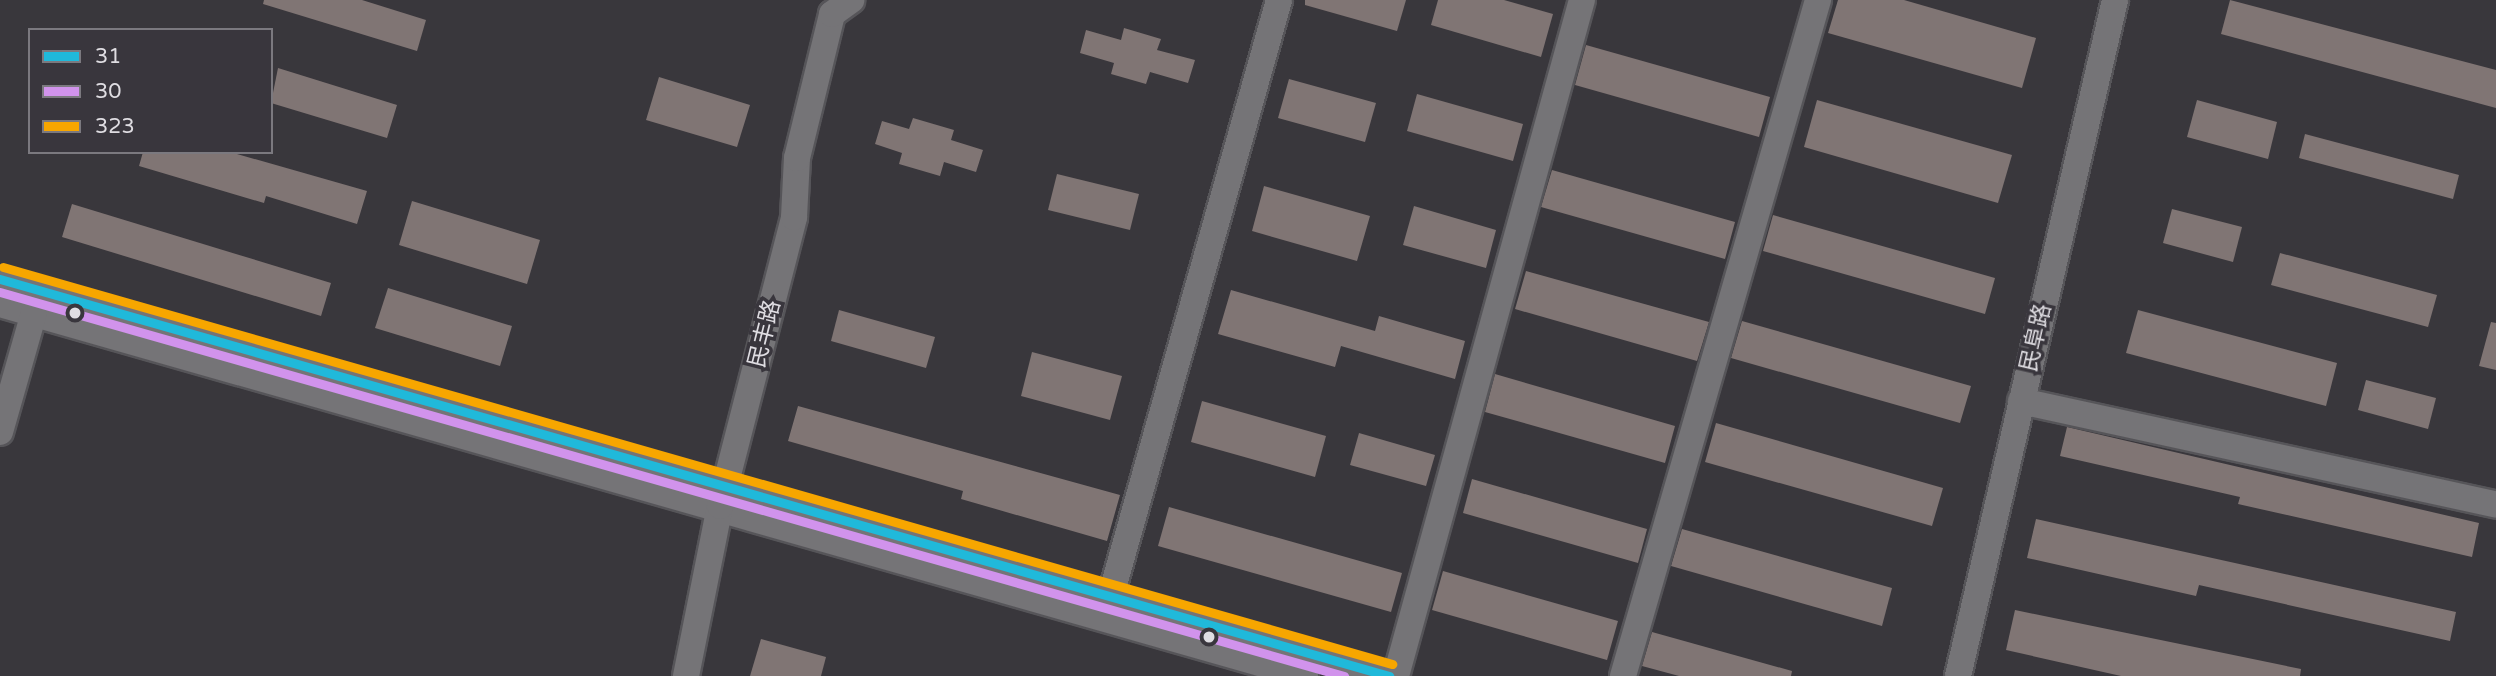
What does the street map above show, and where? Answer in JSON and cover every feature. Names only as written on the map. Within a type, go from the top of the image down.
[{"type":"street","name":"民丰路","points":[[686,676],[723,495],[794,217],[797,158],[832,14],[851,0]]},
{"type":"street","points":[[1111,595],[1279,0]]},
{"type":"street","points":[[1396,676],[1582,0]]},
{"type":"street","points":[[1623,676],[1818,0]]},
{"type":"street","name":"民阜路","points":[[1958,676],[2115,0]]},
{"type":"street","points":[[0,279],[723,495],[1306,676]]},
{"type":"street","points":[[0,304],[1111,595],[1388,676]]},
{"type":"street","points":[[0,432],[33,313]]},
{"type":"street","points":[[2021,401],[2496,505]]},
{"type":"building","points":[[264,0],[362,0],[426,20],[417,51],[263,4]]},
{"type":"building","points":[[1305,0],[1406,0],[1397,31],[1305,5]]},
{"type":"building","points":[[1438,0],[1504,0],[1553,14],[1541,57],[1431,25]]},
{"type":"building","points":[[1838,0],[1904,0],[2036,38],[2022,88],[1828,33]]},
{"type":"building","points":[[2230,0],[2496,70],[2496,108],[2221,34]]},
{"type":"building","points":[[1124,28],[1161,39],[1157,50],[1195,60],[1188,83],[1150,72],[1146,84],[1111,74],[1114,63],[1080,53],[1086,30],[1121,40]]},
{"type":"building","points":[[1586,45],[1770,97],[1759,137],[1575,85]]},
{"type":"building","points":[[278,68],[397,105],[387,138],[273,104]]},
{"type":"building","points":[[659,77],[750,105],[737,147],[646,120]]},
{"type":"building","points":[[1289,79],[1376,103],[1365,142],[1278,118]]},
{"type":"building","points":[[1417,94],[1523,124],[1513,161],[1407,131]]},
{"type":"building","points":[[1817,100],[2012,155],[1998,203],[1804,147]]},
{"type":"building","points":[[2197,100],[2277,122],[2268,159],[2187,137]]},
{"type":"building","points":[[913,118],[954,130],[951,140],[983,150],[976,172],[944,162],[940,176],[899,164],[902,153],[875,144],[882,121],[909,129]]},
{"type":"building","points":[[2305,134],[2459,175],[2453,199],[2299,158]]},
{"type":"building","points":[[142,154],[237,154],[367,191],[357,224],[266,196],[264,203],[139,166]]},
{"type":"building","points":[[1552,170],[1735,222],[1725,259],[1541,207]]},
{"type":"building","points":[[1057,174],[1139,194],[1130,230],[1048,210]]},
{"type":"building","points":[[1264,186],[1370,216],[1357,261],[1252,231]]},
{"type":"building","points":[[412,201],[540,240],[527,284],[399,245]]},
{"type":"building","points":[[72,204],[331,283],[321,316],[62,237]]},
{"type":"building","points":[[1414,206],[1496,230],[1486,268],[1403,245]]},
{"type":"building","points":[[2172,209],[2242,227],[2233,262],[2163,243]]},
{"type":"building","points":[[1773,215],[1995,278],[1985,314],[1763,251]]},
{"type":"building","points":[[2280,253],[2437,295],[2428,327],[2271,285]]},
{"type":"building","points":[[1526,271],[1709,322],[1697,361],[1515,309]]},
{"type":"building","points":[[388,288],[512,326],[500,366],[375,328]]},
{"type":"building","points":[[1231,290],[1375,331],[1379,316],[1465,341],[1455,379],[1341,346],[1335,367],[1218,334]]},
{"type":"building","points":[[839,310],[935,337],[926,368],[831,341]]},
{"type":"building","points":[[2138,310],[2337,363],[2326,406],[2126,353]]},
{"type":"building","points":[[1742,321],[1971,386],[1960,423],[1731,358]]},
{"type":"building","points":[[2491,322],[2496,323],[2496,370],[2479,366]]},
{"type":"building","points":[[1032,352],[1122,376],[1110,420],[1021,396]]},
{"type":"building","points":[[1495,374],[1675,426],[1665,463],[1485,412]]},
{"type":"building","points":[[2366,380],[2436,398],[2428,429],[2358,410]]},
{"type":"building","points":[[1202,401],[1326,436],[1315,477],[1191,442]]},
{"type":"building","points":[[798,406],[1120,495],[1107,541],[961,499],[963,491],[788,441]]},
{"type":"building","points":[[1716,423],[1943,488],[1932,526],[1705,462]]},
{"type":"building","points":[[2067,427],[2479,523],[2472,557],[2238,504],[2240,497],[2060,456]]},
{"type":"building","points":[[1359,433],[1435,455],[1426,486],[1350,465]]},
{"type":"building","points":[[1472,479],[1647,529],[1638,563],[1463,513]]},
{"type":"building","points":[[1169,507],[1402,573],[1391,612],[1158,546]]},
{"type":"building","points":[[2036,519],[2456,612],[2450,641],[2199,585],[2196,596],[2027,558]]},
{"type":"building","points":[[1682,529],[1892,588],[1882,626],[1671,566]]},
{"type":"building","points":[[1443,571],[1618,621],[1607,660],[1432,610]]},
{"type":"building","points":[[2015,610],[2301,669],[2300,676],[2121,676],[2006,650]]},
{"type":"building","points":[[1652,632],[1792,671],[1791,676],[1679,676],[1642,666]]},
{"type":"building","points":[[761,639],[826,657],[821,676],[750,676]]},
{"type":"transit line","name":"323","points":[[3,267],[1392,664]]},
{"type":"transit line","name":"31","points":[[0,279],[1389,676]]},
{"type":"transit line","name":"30","points":[[0,292],[1344,676]]}]
